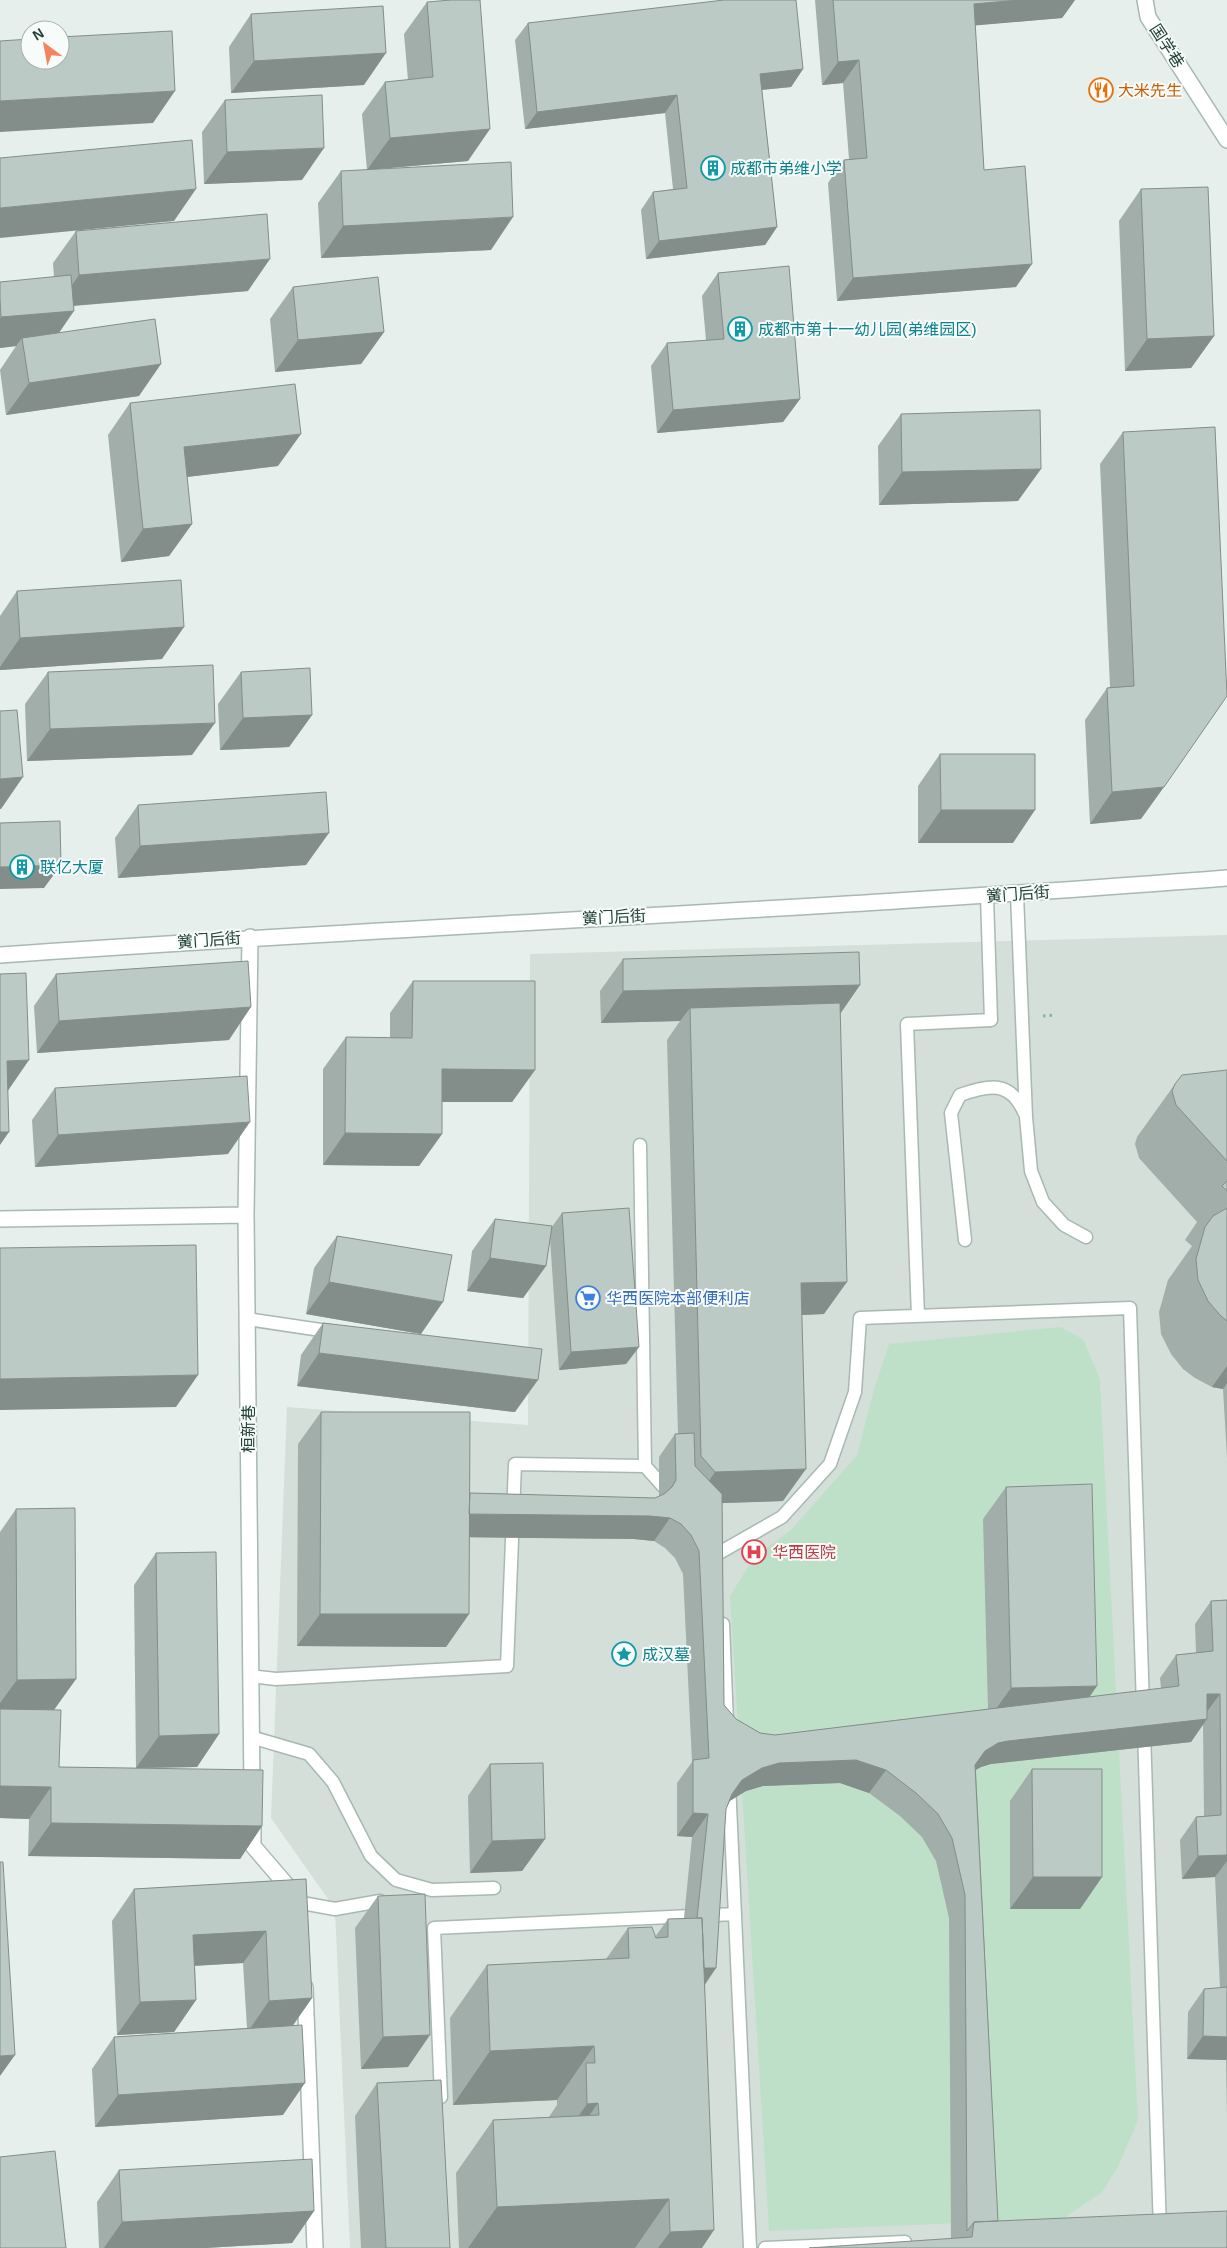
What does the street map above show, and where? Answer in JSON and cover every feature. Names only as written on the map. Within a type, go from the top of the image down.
[{"type":"street","name":"国学巷","points":[[1145,0],[1148,16],[1227,140]]},
{"type":"street","name":"黉门后街","points":[[0,955],[250,937],[987,896],[1227,878]]},
{"type":"street","name":"桓新巷","points":[[250,937],[246,1215],[253,1846],[302,1903]]},
{"type":"street","points":[[0,1218],[246,1215]]},
{"type":"street","points":[[305,1967],[315,2248]]},
{"type":"lane","points":[[1017,894],[1026,1117],[1031,1171],[1043,1202],[1064,1225],[1086,1237]]},
{"type":"lane","points":[[918,1316],[907,1024],[991,1020],[987,896]]},
{"type":"lane","points":[[965,1240],[951,1113],[960,1095],[980,1088],[1002,1088],[1018,1099],[1026,1117]]},
{"type":"lane","points":[[640,1145],[646,1466],[676,1502]]},
{"type":"lane","points":[[718,1553],[782,1517],[830,1464],[855,1392],[860,1318],[1130,1308],[1160,2231]]},
{"type":"lane","points":[[247,1319],[342,1333]]},
{"type":"lane","points":[[250,1676],[276,1679],[507,1666],[515,1464],[646,1466]]},
{"type":"lane","points":[[722,1611],[728,1738]]},
{"type":"lane","points":[[251,1737],[309,1754],[332,1782],[371,1856],[396,1880],[432,1890],[494,1888]]},
{"type":"lane","points":[[729,1767],[750,2248]]},
{"type":"lane","points":[[302,1903],[335,1909],[380,1901],[403,1913]]},
{"type":"lane","points":[[442,2108],[430,1926],[735,1914]]},
{"type":"lane","points":[[765,2248],[913,2242]]},
{"type":"shaded area","name":"华西医院","points":[[1227,935],[1227,2248],[350,2248],[335,1909],[271,1818],[287,1407],[528,1425],[530,954]]},
{"type":"green space","points":[[1060,1327],[1083,1339],[1100,1379],[1138,2120],[1118,2167],[1102,2192],[1063,2219],[769,2231],[730,1596],[754,1557],[791,1530],[857,1455],[874,1389],[889,1344]]},
{"type":"building","points":[[480,0],[490,129],[390,138],[385,82],[433,77],[427,2]]},
{"type":"building","name":"成都市弟维小学","points":[[724,0],[796,0],[803,69],[760,74],[777,227],[659,241],[653,192],[687,188],[677,95],[537,112],[528,23]]},
{"type":"building","points":[[833,0],[1019,0],[974,4],[984,170],[1025,166],[1032,264],[853,278],[844,160],[867,158],[859,60],[838,62]]},
{"type":"building","points":[[383,6],[386,53],[254,61],[251,14]]},
{"type":"building","points":[[172,31],[175,91],[0,101],[0,41],[20,40],[20,70],[70,70],[70,36]]},
{"type":"building","points":[[322,95],[324,148],[227,152],[225,100]]},
{"type":"building","points":[[192,140],[196,189],[0,208],[0,158]]},
{"type":"building","points":[[511,162],[513,217],[343,226],[341,171]]},
{"type":"building","points":[[1208,187],[1214,336],[1147,339],[1141,189]]},
{"type":"building","points":[[267,214],[270,259],[79,275],[76,231]]},
{"type":"building","name":"成都市第十一幼儿园(弟维园区)","points":[[789,266],[800,399],[673,410],[667,343],[724,339],[718,273]]},
{"type":"building","points":[[71,275],[74,311],[1,317],[0,282]]},
{"type":"building","points":[[378,277],[384,332],[298,340],[293,287]]},
{"type":"building","points":[[155,319],[161,364],[29,383],[22,338]]},
{"type":"building","points":[[295,384],[301,434],[184,447],[192,524],[143,529],[130,403]]},
{"type":"building","points":[[1040,410],[1041,469],[902,472],[901,414]]},
{"type":"building","points":[[1215,427],[1227,696],[1164,787],[1112,792],[1107,688],[1134,686],[1123,432]]},
{"type":"building","points":[[181,580],[184,627],[20,638],[17,591]]},
{"type":"building","points":[[213,665],[215,723],[50,729],[48,672]]},
{"type":"building","points":[[310,668],[312,715],[243,718],[241,672]]},
{"type":"building","points":[[17,710],[23,777],[0,779],[0,711]]},
{"type":"building","points":[[940,754],[1035,754],[1035,810],[941,810]]},
{"type":"building","points":[[326,792],[329,833],[140,846],[138,805]]},
{"type":"building","points":[[60,821],[61,865],[0,867],[0,823]]},
{"type":"building","points":[[859,952],[860,985],[623,991],[623,959]]},
{"type":"building","points":[[248,961],[251,1007],[59,1021],[56,974]]},
{"type":"building","points":[[26,973],[29,1060],[7,1061],[9,1132],[0,1132],[0,974]]},
{"type":"building","points":[[413,981],[535,981],[535,1070],[442,1069],[442,1134],[345,1133],[346,1037],[412,1038]]},
{"type":"building","points":[[840,1003],[847,1282],[801,1283],[806,1469],[715,1472],[701,1456],[690,1008]]},
{"type":"building","points":[[1227,1070],[1227,1161],[1176,1105],[1172,1091],[1182,1075]]},
{"type":"building","points":[[247,1076],[250,1122],[58,1135],[55,1088]]},
{"type":"building","points":[[1227,1181],[1227,1191],[1222,1186]]},
{"type":"building","name":"华西医院本部便利店","points":[[629,1208],[639,1347],[571,1352],[562,1213]]},
{"type":"building","points":[[1227,1208],[1227,1321],[1208,1301],[1198,1280],[1196,1259],[1205,1227],[1213,1216]]},
{"type":"building","points":[[495,1219],[552,1226],[546,1266],[490,1258]]},
{"type":"building","points":[[337,1236],[452,1255],[443,1302],[329,1282]]},
{"type":"building","points":[[196,1245],[198,1375],[0,1379],[0,1248]]},
{"type":"building","points":[[323,1323],[542,1349],[538,1380],[319,1353]]},
{"type":"building","points":[[321,1412],[470,1412],[469,1614],[320,1614]]},
{"type":"building","points":[[694,1433],[695,1466],[722,1494],[724,1705],[736,1719],[760,1733],[775,1735],[1179,1686],[1176,1655],[1213,1651],[1211,1601],[1227,1600],[1227,1855],[1198,1856],[1196,1817],[1221,1815],[1220,1694],[1207,1694],[1207,1719],[1008,1741],[998,1743],[985,1751],[975,1765],[998,2221],[974,2222],[967,2231],[965,1895],[952,1838],[938,1814],[916,1793],[886,1770],[856,1760],[779,1763],[762,1768],[742,1780],[732,1794],[726,1809],[716,1968],[704,1968],[702,1918],[697,1918],[708,1814],[693,1813],[693,1760],[709,1758],[699,1551],[691,1535],[681,1524],[670,1518],[650,1516],[469,1514],[470,1493],[655,1498],[664,1494],[672,1487],[676,1480],[675,1434]]},
{"type":"building","points":[[1092,1484],[1097,1686],[1011,1688],[1006,1487]]},
{"type":"building","points":[[75,1508],[76,1679],[17,1680],[16,1509]]},
{"type":"building","points":[[216,1552],[219,1734],[159,1736],[156,1553]]},
{"type":"building","points":[[0,1709],[61,1710],[59,1767],[263,1770],[262,1826],[51,1823],[51,1787],[0,1786]]},
{"type":"building","points":[[543,1763],[545,1839],[492,1841],[490,1764]]},
{"type":"building","points":[[1032,1769],[1102,1769],[1102,1877],[1033,1877]]},
{"type":"building","points":[[0,1862],[3,1862],[15,2055],[0,2056]]},
{"type":"building","points":[[306,1879],[312,1998],[269,2001],[266,1931],[193,1935],[196,2000],[140,2002],[134,1889]]},
{"type":"building","points":[[425,1894],[430,2035],[383,2037],[378,1896]]},
{"type":"building","points":[[702,1918],[714,2230],[670,2232],[669,2199],[497,2207],[493,2120],[599,2115],[598,2103],[587,2104],[586,2063],[595,2063],[594,2046],[490,2051],[487,1965],[629,1958],[628,1928],[652,1927],[656,1938],[668,1937],[668,1919]]},
{"type":"building","points":[[1227,1987],[1227,2037],[1203,2036],[1204,1989]]},
{"type":"building","points":[[302,2025],[305,2083],[118,2095],[114,2037]]},
{"type":"building","points":[[441,2080],[450,2248],[386,2248],[377,2083]]},
{"type":"building","points":[[55,2151],[66,2248],[0,2248],[0,2157]]},
{"type":"building","points":[[312,2159],[314,2211],[122,2222],[119,2170]]},
{"type":"building","points":[[1227,2211],[1227,2248],[809,2248],[972,2237],[974,2222]]},
{"type":"place","name":"大米先生","points":[[1101,90]]},
{"type":"place","name":"成都市弟维小学","points":[[713,168]]},
{"type":"place","name":"成都市第十一幼儿园(弟维园区)","points":[[740,329]]},
{"type":"place","name":"联亿大厦","points":[[22,867]]},
{"type":"place","name":"华西医院本部便利店","points":[[588,1298]]},
{"type":"place","name":"华西医院","points":[[754,1552]]},
{"type":"place","name":"成汉墓","points":[[624,1654]]}]
